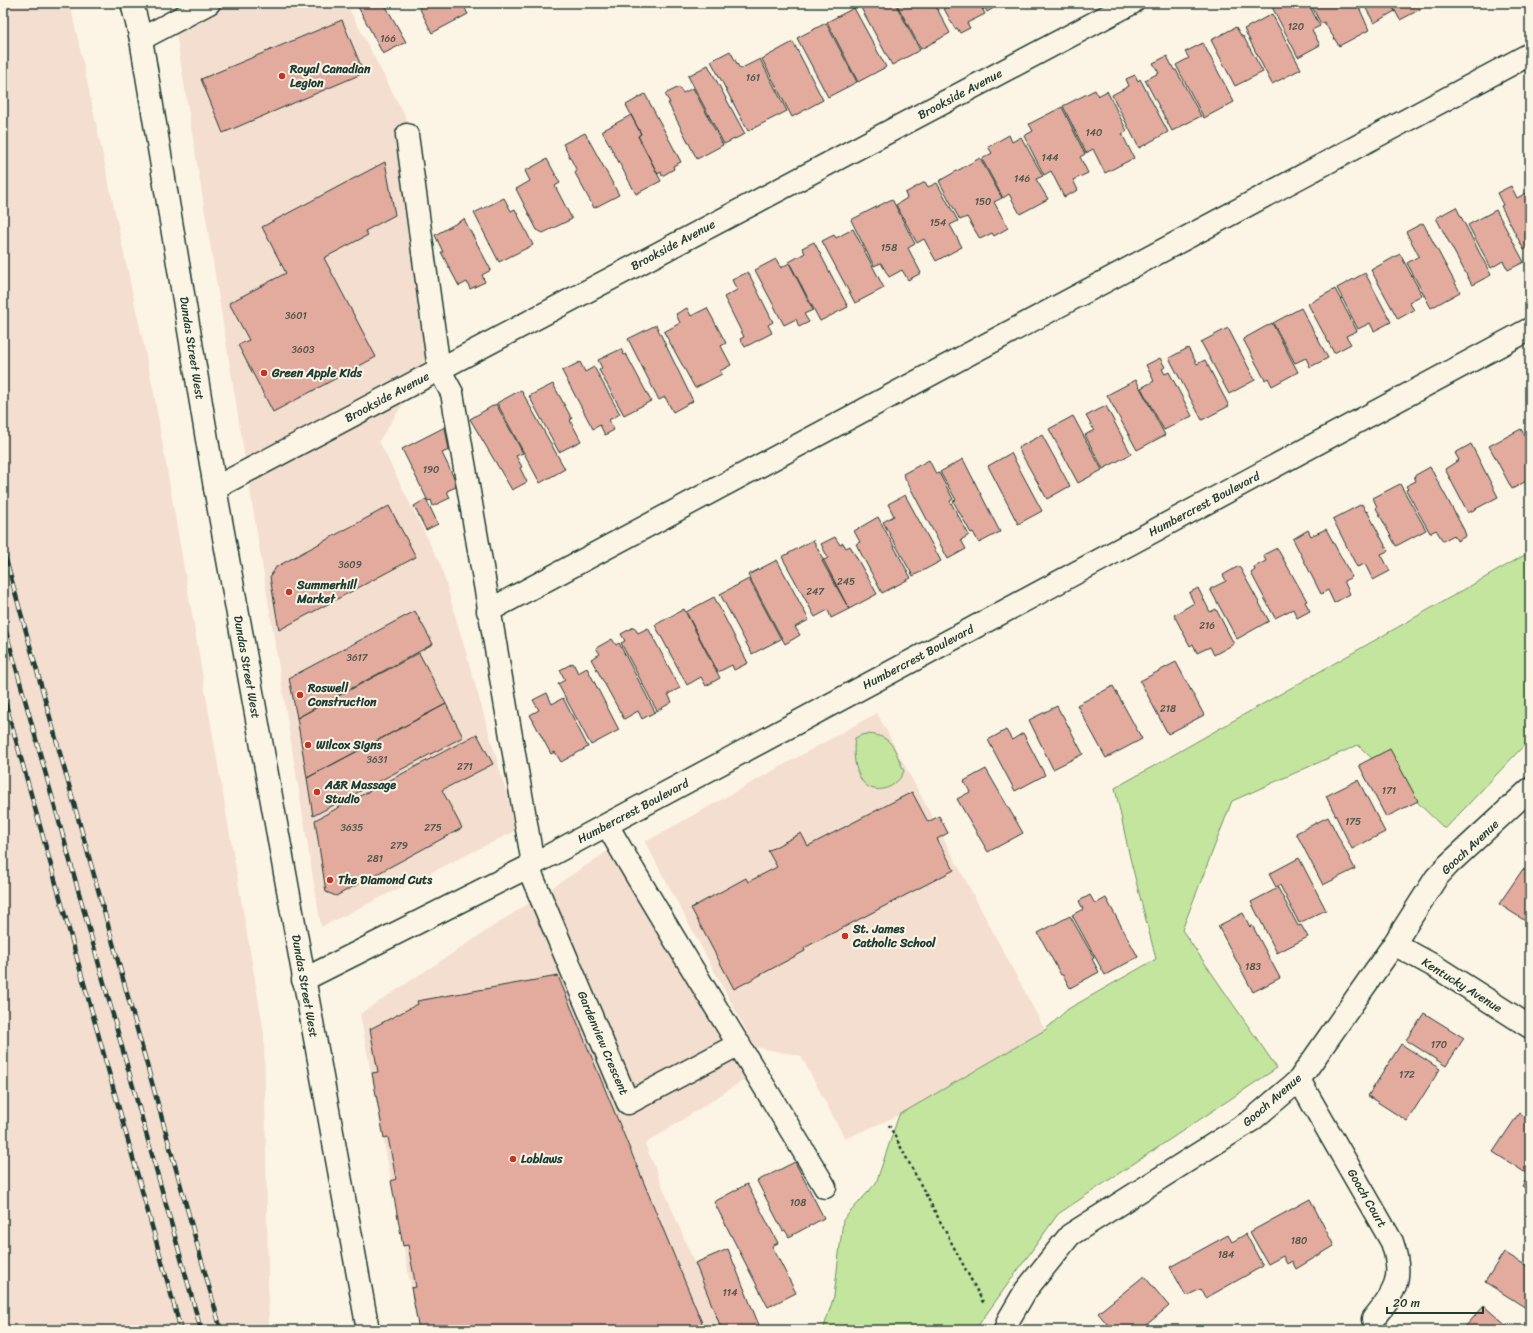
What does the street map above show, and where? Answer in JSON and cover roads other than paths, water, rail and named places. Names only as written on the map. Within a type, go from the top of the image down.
[{"type":"street","name":"Dundas Street West","points":[[132,3],[141,39],[215,488],[303,980],[368,1330]]},
{"type":"street","points":[[141,39],[209,3]]},
{"type":"street","name":"Brookside Avenue","points":[[215,488],[1132,3]]},
{"type":"street","points":[[488,610],[1530,54]]},
{"type":"street","points":[[407,135],[439,369],[452,393],[531,866]]},
{"type":"street","name":"Humbercrest Boulevard","points":[[303,980],[531,866],[1530,329]]},
{"type":"street","name":"Gooch Avenue","points":[[1005,1330],[1009,1319],[1026,1290],[1070,1235],[1252,1120],[1299,1080],[1394,944],[1436,878],[1449,864],[1530,790]]},
{"type":"street","points":[[607,825],[704,990],[739,1044],[825,1187]]},
{"type":"street","name":"Gardenview Crescent","points":[[531,866],[628,1103],[739,1044]]},
{"type":"street","name":"Kentucky Avenue","points":[[1394,944],[1436,967],[1530,1027]]},
{"type":"street","name":"Gooch Court","points":[[1299,1080],[1392,1242],[1397,1258],[1398,1280],[1389,1299],[1373,1319]]},
{"type":"railway","points":[[3,549],[221,1330]]},
{"type":"railway","points":[[3,621],[201,1330]]},
{"type":"railway","points":[[3,694],[181,1330]]},
{"type":"place","name":"Royal Canadian Legion","points":[[282,76]]},
{"type":"place","name":"Green Apple Kids","points":[[264,373]]},
{"type":"place","name":"Summerhill Market","points":[[289,592]]},
{"type":"place","name":"Roswell Construction","points":[[300,695]]},
{"type":"place","name":"Wilcox Signs","points":[[308,745]]},
{"type":"place","name":"A&R Massage Studio","points":[[317,792]]},
{"type":"place","name":"The Diamond Cuts","points":[[330,880]]},
{"type":"place","name":"St. James Catholic School","points":[[845,936]]},
{"type":"place","name":"Loblaws","points":[[513,1159]]}]
